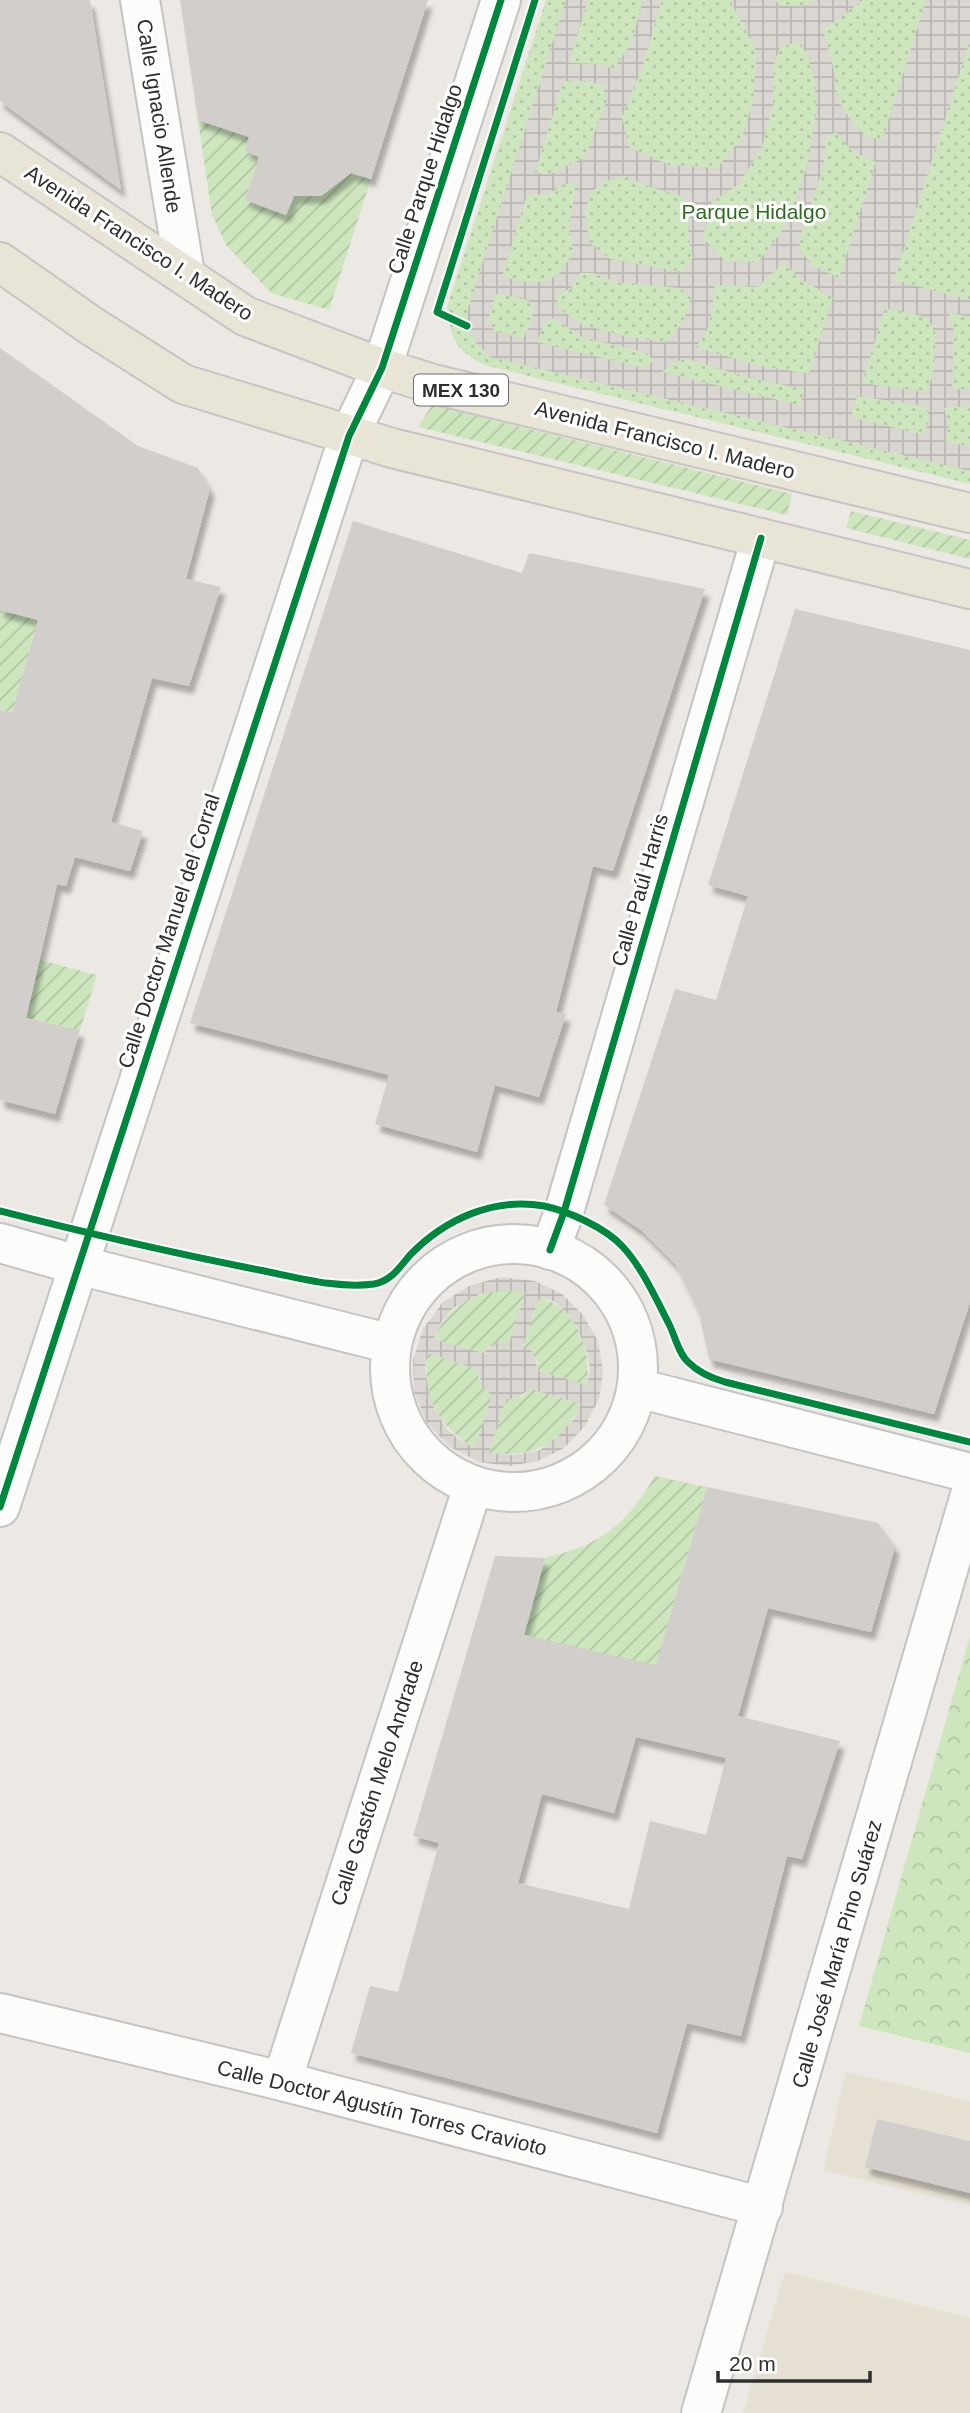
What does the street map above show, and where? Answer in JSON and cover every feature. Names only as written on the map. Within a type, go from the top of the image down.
[{"type":"main road","name":"Avenida Francisco I. Madero","points":[[0,152],[245,316],[382,369],[433,384],[970,513]]},
{"type":"main road","points":[[0,262],[93,327],[183,384],[392,448],[970,589]]},
{"type":"street","name":"Calle Ignacio Allende","points":[[140,0],[185,274]]},
{"type":"street","name":"Calle Parque Hidalgo","points":[[382,369],[501,0]]},
{"type":"street","name":"Calle Doctor Manuel del Corral","points":[[0,1507],[349,436],[382,369]]},
{"type":"street","name":"Calle Paúl Harris","points":[[550,1250],[564,1212],[761,538]]},
{"type":"street","points":[[0,1244],[392,1344]]},
{"type":"street","points":[[517,1244],[550,1250],[583,1265],[610,1288],[629,1318],[638,1353],[638,1388],[626,1423],[606,1452],[578,1475],[545,1489],[509,1492],[473,1486],[441,1469],[416,1445],[398,1413],[390,1379],[392,1344],[404,1311],[424,1283],[450,1262],[482,1249],[517,1244]]},
{"type":"street","points":[[638,1388],[970,1473]]},
{"type":"street","name":"Calle Gastón Melo Andrade","points":[[282,2081],[473,1486]]},
{"type":"street","name":"Calle José María Pino Suárez","points":[[701,2413],[970,1495]]},
{"type":"street","name":"Calle Doctor Agustín Torres Cravioto","points":[[0,2013],[282,2081],[763,2207]]},
{"type":"shaded area","points":[[566,0],[588,0],[569,63],[601,64],[613,69],[631,44],[643,0],[662,0],[643,65],[622,117],[629,147],[669,165],[717,168],[742,138],[753,101],[757,53],[730,0],[773,0],[783,6],[806,5],[816,0],[863,0],[823,30],[833,66],[838,100],[851,121],[864,134],[882,141],[926,0],[970,0],[970,41],[894,280],[970,300],[970,317],[949,313],[954,331],[952,388],[970,390],[970,406],[944,408],[949,425],[945,441],[970,447],[970,471],[490,357],[476,343],[467,326],[468,309]],"holes":[[[799,42],[807,54],[815,83],[816,112],[808,163],[786,226],[758,262],[726,262],[703,238],[712,202],[739,184],[762,147],[773,105],[774,64],[780,47]],[[563,81],[585,81],[602,85],[607,100],[585,157],[553,173],[535,173]],[[836,132],[853,152],[876,162],[839,278],[812,265],[799,249],[801,233],[824,165],[826,137]],[[625,176],[681,196],[690,209],[688,235],[693,257],[683,272],[610,259],[590,243],[585,214],[591,192],[606,181]],[[576,183],[569,229],[574,252],[560,273],[547,281],[530,283],[502,277],[527,195],[548,194],[564,184]],[[784,263],[803,281],[833,297],[809,374],[757,365],[696,347],[707,330],[715,285],[757,287]],[[580,273],[593,273],[616,282],[680,288],[691,298],[680,326],[667,342],[629,337],[583,325],[557,307],[557,295],[571,288]],[[496,294],[523,298],[533,304],[532,321],[523,338],[494,331],[488,320]],[[885,308],[927,317],[936,334],[933,375],[927,392],[862,383]],[[553,318],[582,337],[647,353],[653,360],[644,368],[537,342],[544,323]],[[688,359],[749,378],[804,389],[800,405],[662,372],[676,361]],[[857,396],[925,406],[929,416],[925,435],[851,417]]]},
{"type":"shaded area","points":[[502,1277],[535,1281],[562,1294],[583,1315],[598,1341],[603,1371],[599,1399],[585,1426],[564,1448],[538,1461],[509,1466],[479,1462],[450,1447],[427,1423],[414,1392],[413,1360],[423,1329],[443,1302],[471,1285]],"holes":[[[510,1290],[525,1293],[509,1344],[498,1342],[483,1353],[433,1339],[453,1308],[480,1294]],[[539,1297],[553,1301],[577,1327],[586,1349],[590,1368],[587,1385],[538,1371],[533,1352],[523,1346]],[[428,1353],[477,1369],[483,1388],[492,1395],[475,1448],[458,1439],[446,1428],[434,1408],[425,1368]],[[531,1389],[581,1404],[573,1420],[540,1450],[514,1455],[489,1453],[506,1399],[515,1399]]]},
{"type":"shaded area","points":[[846,2072],[970,2101],[970,2206],[823,2170]]},
{"type":"shaded area","points":[[785,2272],[970,2318],[970,2413],[743,2413]]},
{"type":"green space","name":"Parque Hidalgo","points":[[546,0],[970,0],[970,484],[484,365],[461,348],[450,328],[447,307]]},
{"type":"green space","points":[[198,120],[249,137],[259,157],[245,200],[286,215],[296,190],[323,193],[334,168],[371,179],[329,310],[271,293],[226,245],[212,215]]},
{"type":"green space","points":[[432,405],[792,494],[787,515],[418,427]]},
{"type":"green space","points":[[851,511],[970,540],[970,559],[846,528]]},
{"type":"green space","points":[[0,610],[38,620],[12,713],[0,710]]},
{"type":"green space","points":[[40,960],[97,975],[80,1030],[0,1012],[0,991],[31,998]]},
{"type":"green space","points":[[510,1290],[525,1292],[510,1344],[490,1346],[483,1353],[433,1339],[447,1317],[463,1302],[484,1294]]},
{"type":"green space","points":[[539,1297],[563,1310],[579,1332],[587,1358],[587,1386],[538,1371],[537,1361],[523,1346]]},
{"type":"green space","points":[[428,1353],[477,1369],[479,1379],[492,1395],[475,1449],[451,1431],[435,1409],[427,1383]]},
{"type":"green space","points":[[531,1389],[581,1404],[564,1430],[544,1446],[519,1453],[489,1453],[506,1399],[523,1396]]},
{"type":"green space","points":[[655,1476],[707,1487],[648,1694],[524,1635],[545,1558],[582,1547],[610,1530],[633,1508]]},
{"type":"green space","points":[[970,1636],[970,2053],[859,2026]]},
{"type":"building","points":[[0,0],[90,0],[121,190],[0,101]]},
{"type":"building","points":[[180,0],[428,0],[371,179],[351,173],[321,196],[294,196],[286,215],[245,200],[259,157],[245,151],[249,137],[198,120]]},
{"type":"building","points":[[0,348],[138,446],[198,468],[210,489],[186,579],[221,587],[189,686],[152,678],[111,822],[143,831],[130,871],[75,857],[66,886],[57,884],[26,1018],[80,1030],[55,1114],[0,1100],[0,710],[12,713],[38,620],[0,610]]},
{"type":"building","points":[[353,521],[522,573],[529,553],[705,589],[613,871],[593,866],[556,1012],[566,1014],[539,1097],[495,1085],[477,1152],[375,1124],[389,1075],[190,1023]]},
{"type":"building","points":[[795,609],[970,650],[970,1302],[934,1414],[709,1359],[699,1313],[676,1265],[641,1230],[604,1205],[675,989],[716,1000],[748,896],[708,885]]},
{"type":"building","points":[[707,1487],[878,1523],[895,1547],[871,1632],[768,1608],[738,1716],[840,1741],[802,1859],[787,1856],[741,2036],[687,2023],[657,2133],[351,2053],[370,1986],[398,1992],[439,1843],[413,1836],[495,1556],[545,1558],[524,1635],[656,1665]],"holes":[[[636,1737],[726,1758],[706,1835],[650,1821],[629,1909],[518,1883],[542,1794],[614,1813]]]},
{"type":"building","points":[[877,2119],[970,2141],[970,2193],[865,2167]]},
{"type":"cycle path","points":[[0,1507],[349,436],[382,368],[501,0]]},
{"type":"cycle path","points":[[467,326],[437,312],[535,0]]},
{"type":"cycle path","points":[[550,1250],[564,1212],[761,538]]},
{"type":"cycle path","points":[[0,1211],[316,1282],[360,1285],[385,1280],[424,1242],[455,1221],[471,1214],[507,1205],[544,1206],[586,1221],[607,1233],[623,1247],[649,1284],[685,1359],[705,1375],[970,1442]]}]
